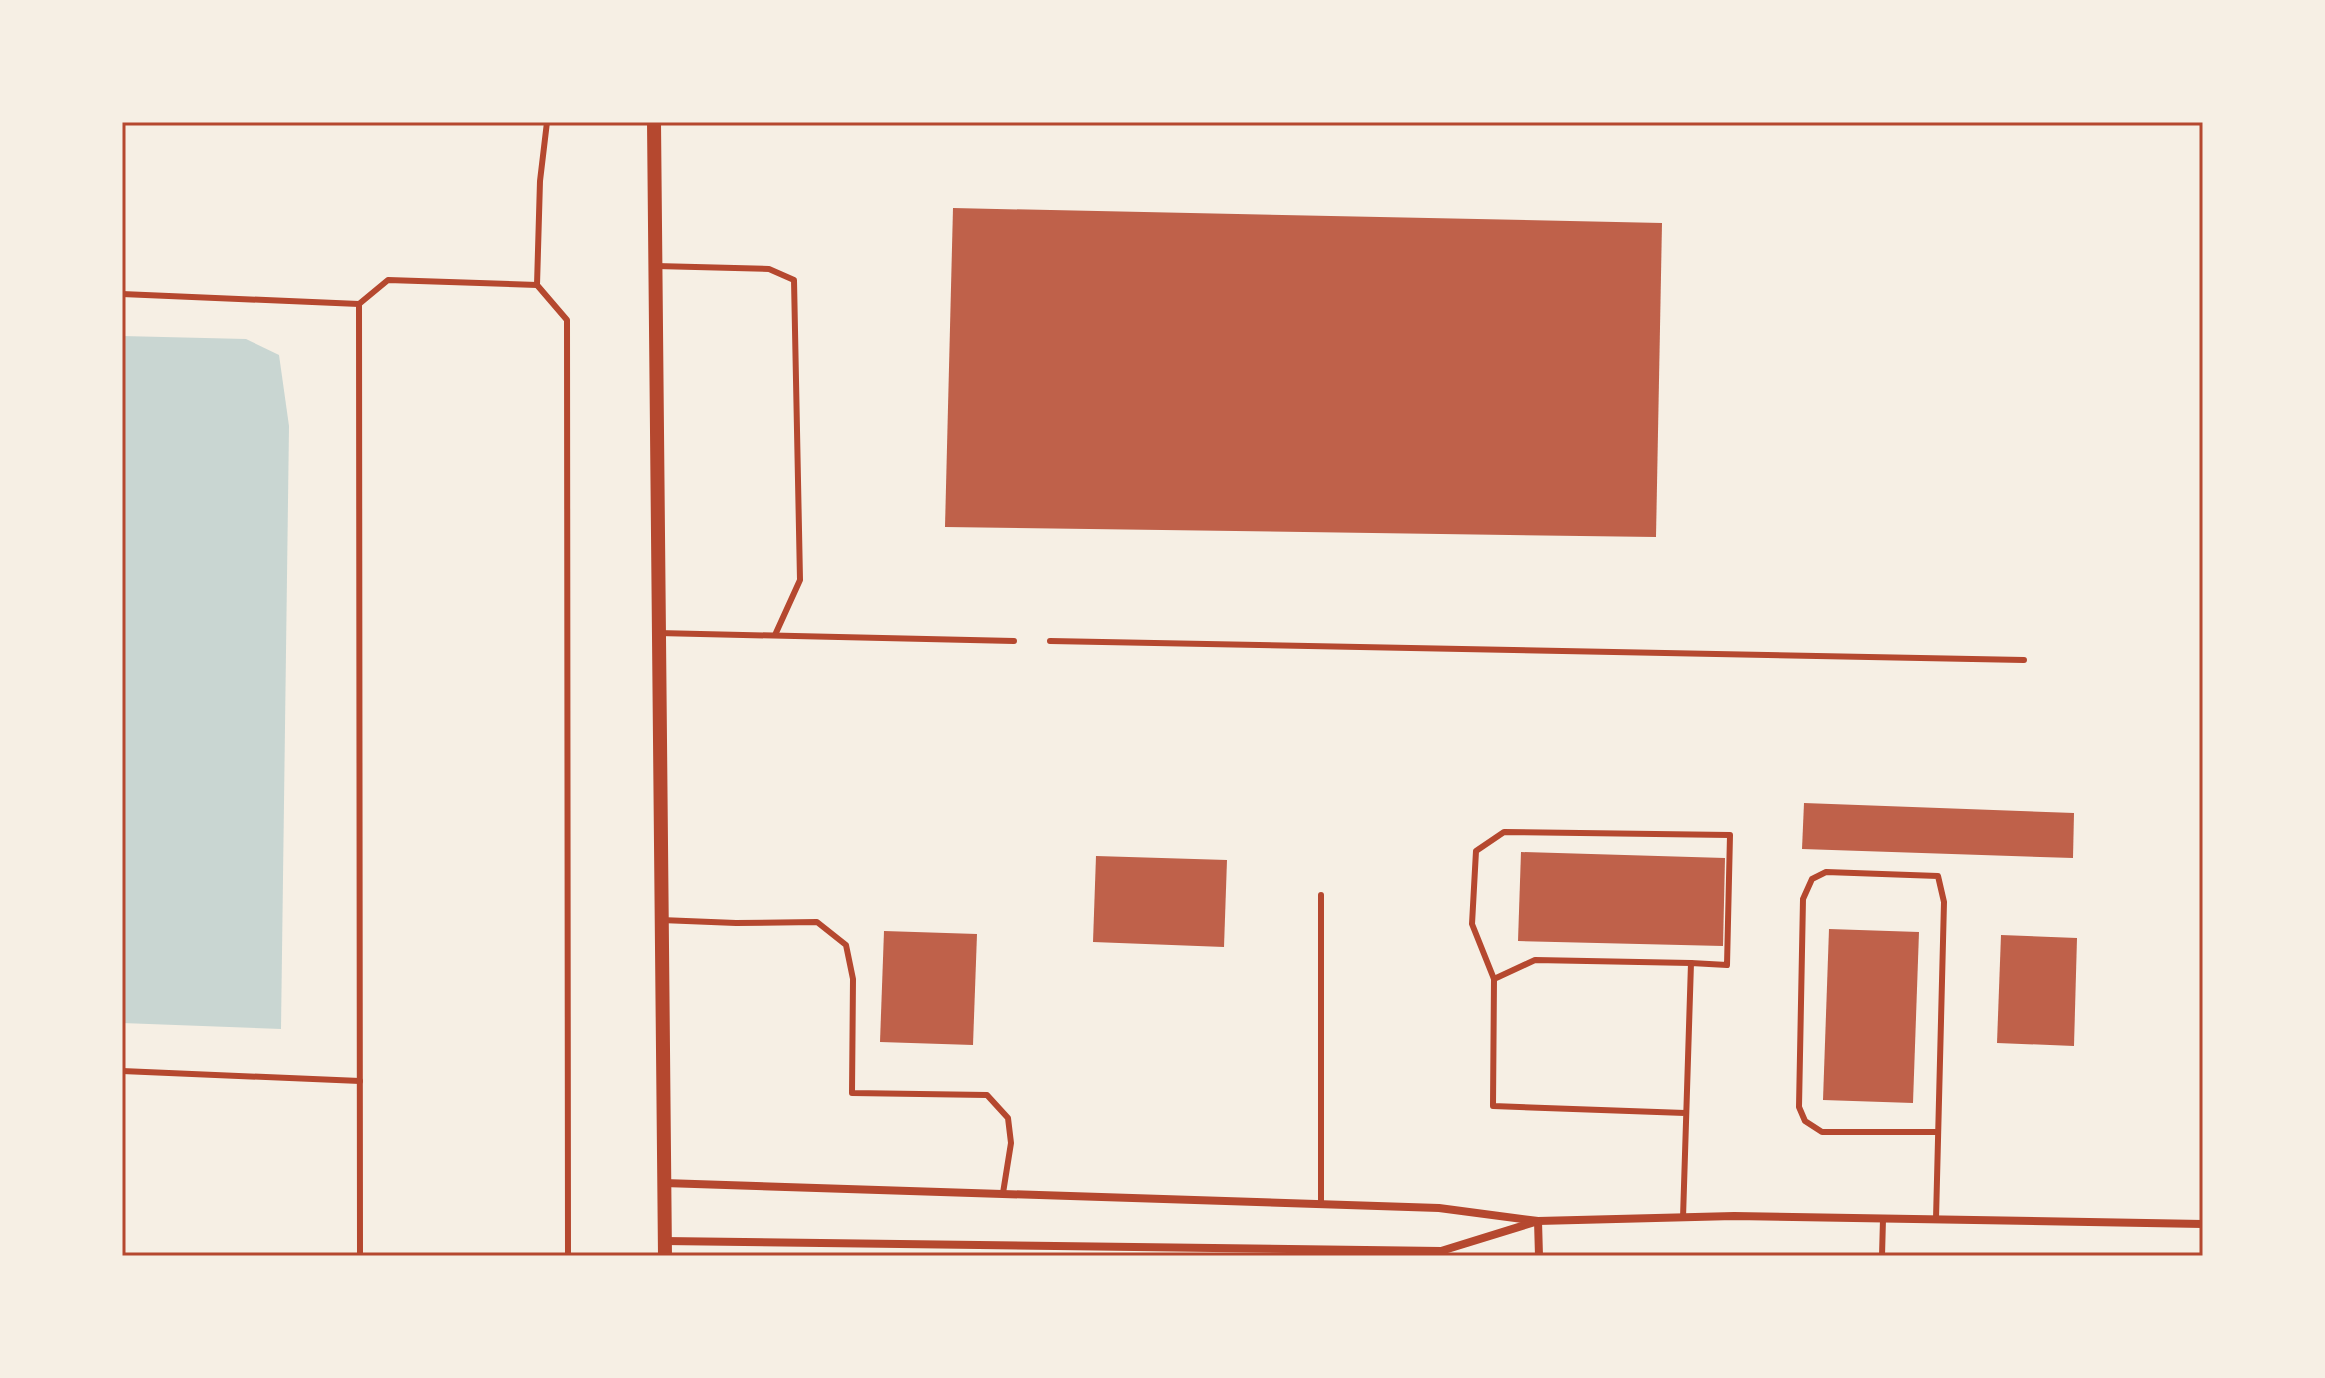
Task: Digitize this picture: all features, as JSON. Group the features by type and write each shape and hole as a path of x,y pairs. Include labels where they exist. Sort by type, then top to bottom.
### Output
{"street":[{"path":"654,122 665,1249 1441,1251 1538,1221"},
{"path":"664,1183 1439,1208 1538,1221 1936,1219 2203,1224"},
{"path":"1538,1221 1539,1256"}],"lane":[{"path":"547,122 540,181 537,285 567,320 568,1256"},
{"path":"654,266 769,269 794,280 800,580 775,635"},
{"path":"122,294 359,304 388,280 537,285"},
{"path":"359,304 360,1256"},
{"path":"658,633 1014,641"},
{"path":"1050,641 2024,660"},
{"path":"1494,979 1535,960 1727,965 1730,835 1504,832 1476,851 1472,924 1494,979 1493,1106 1685,1113"},
{"path":"1936,1219 1944,902 1938,876 1826,872 1812,879 1803,899 1799,1107 1805,1121 1822,1132 1937,1132"},
{"path":"1321,895 1321,1204"},
{"path":"661,920 817,922 846,945 853,979 852,1093 987,1095 1008,1118 1011,1143 1003,1193"},
{"path":"1683,1218 1691,963"},
{"path":"122,1071 360,1081"},
{"path":"1882,1256 1883,1219"}],"shaded area":[{"path":"122,336 246,339 279,355 289,426 281,1029 122,1023"}],"building":[{"path":"953,208 1662,223 1656,537 945,527"},
{"path":"1804,803 2074,813 2073,858 1802,849"},
{"path":"1521,852 1725,858 1723,946 1518,941"},
{"path":"1096,856 1227,860 1224,947 1093,942"},
{"path":"1829,929 1919,932 1913,1103 1823,1100"},
{"path":"884,931 977,934 973,1045 880,1042"},
{"path":"2001,935 2077,938 2074,1046 1997,1043"}]}
